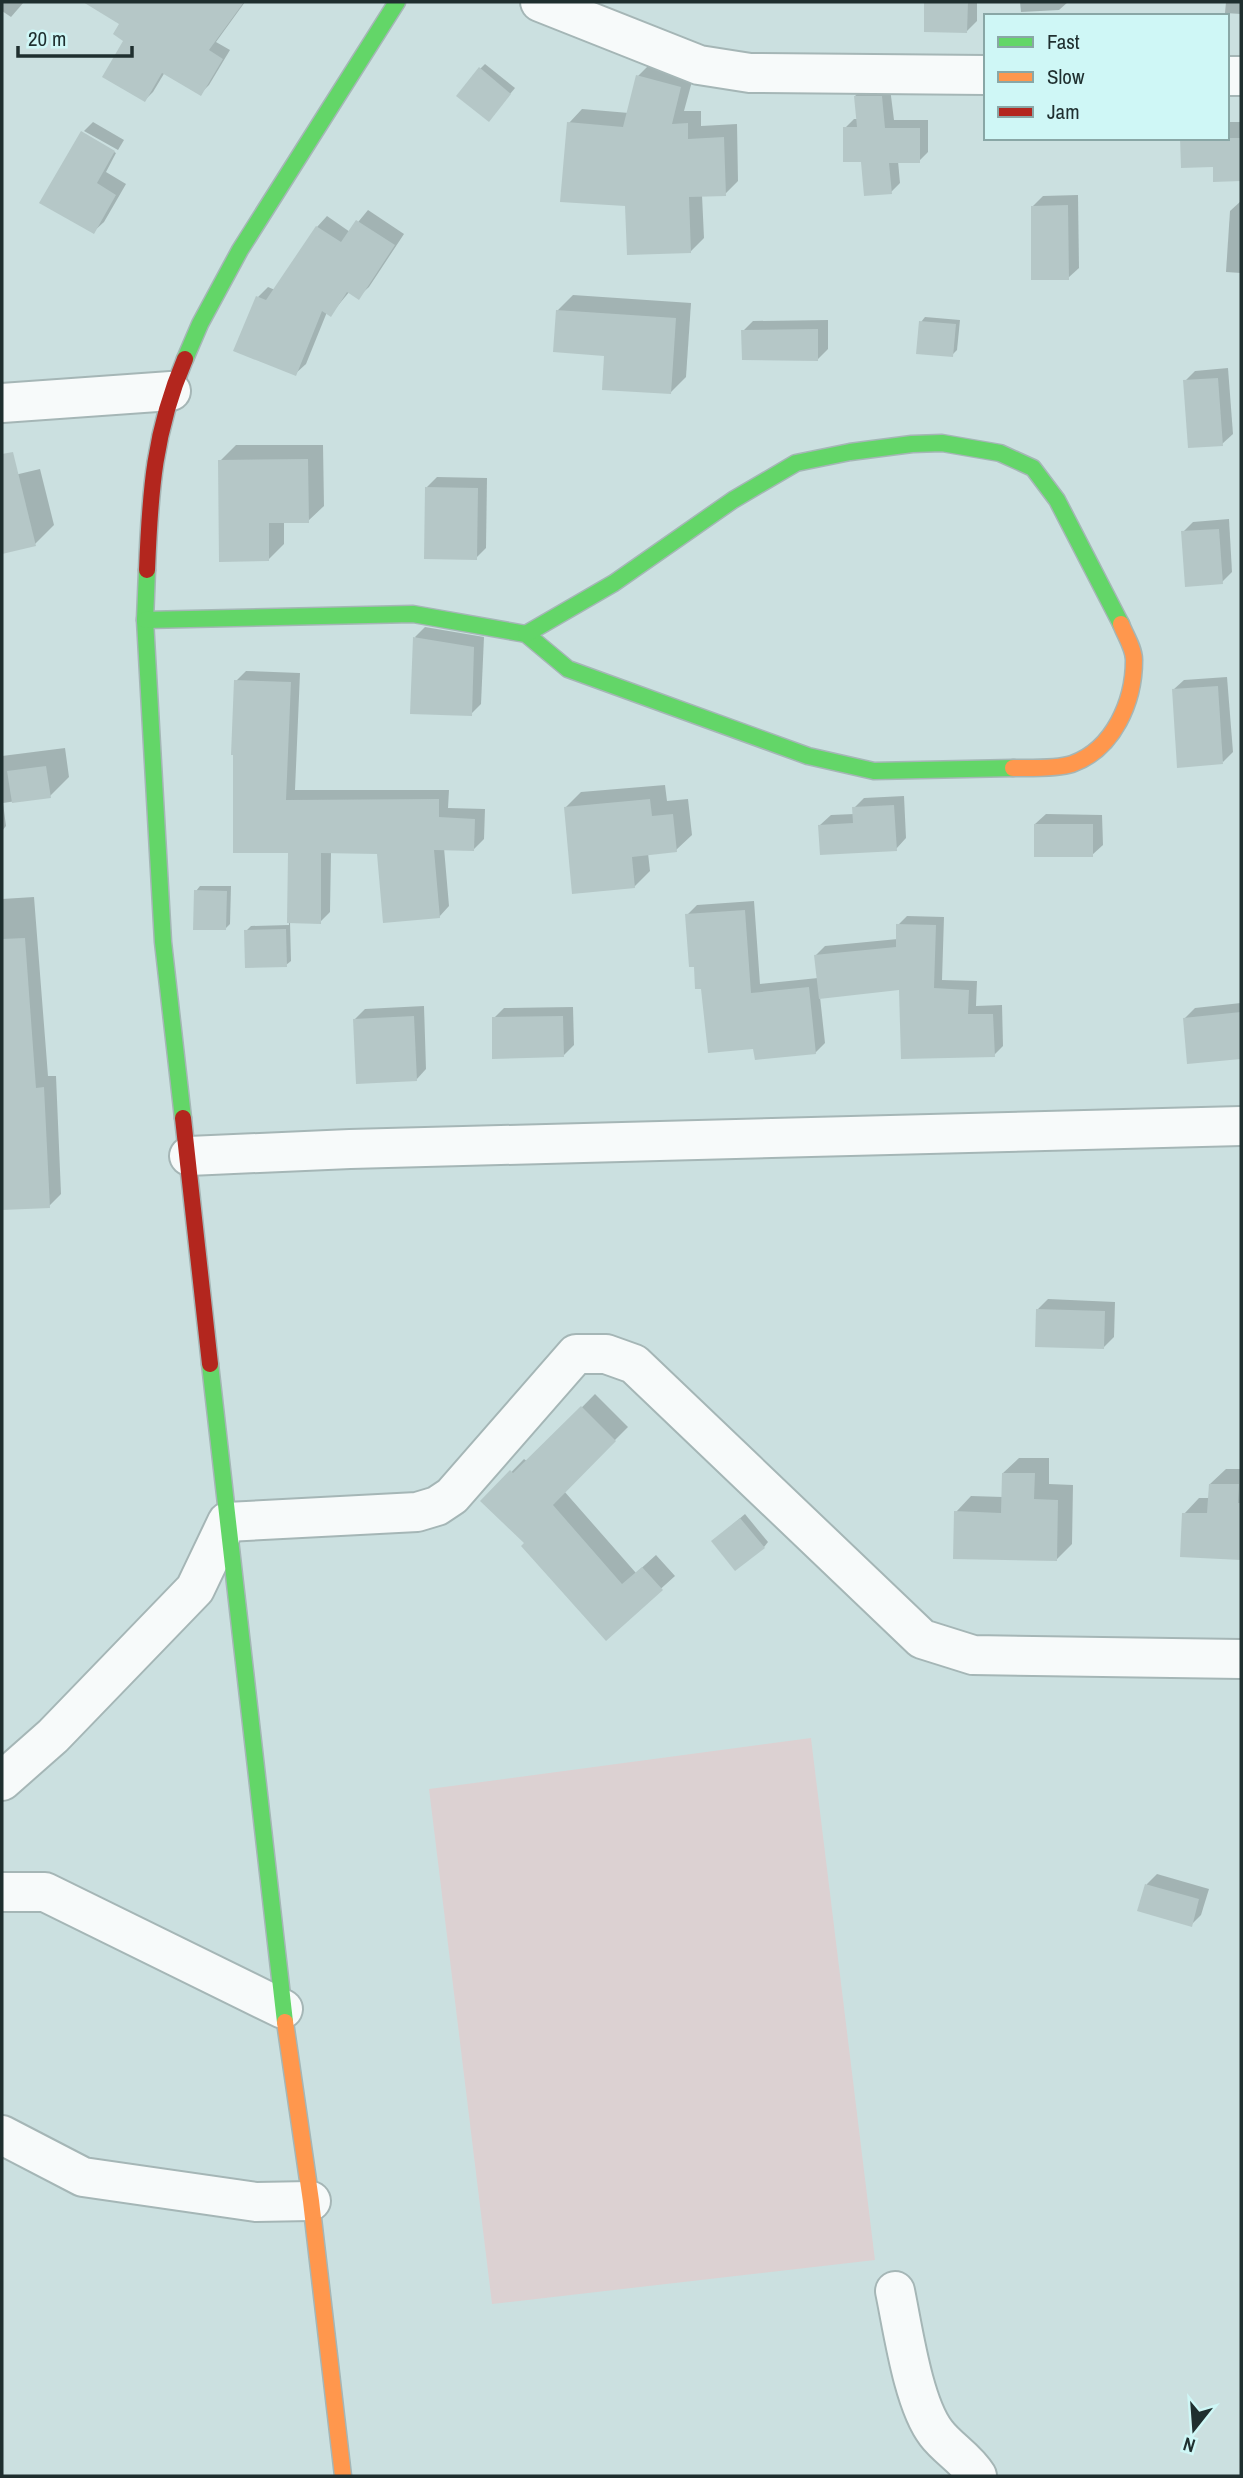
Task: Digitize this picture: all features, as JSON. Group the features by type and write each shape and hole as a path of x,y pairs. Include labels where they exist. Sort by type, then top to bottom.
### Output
{"street":[{"path":"343,2476 311,2202 283,2008 163,942 145,620 149,517 155,453 171,391 200,324 240,250 397,2"},
{"path":"540,2 699,65 750,73 984,75"},
{"path":"2,403 171,391"},
{"path":"145,620 413,614 526,634 568,669 808,756 874,771 1071,764 1101,747 1119,723 1130,692 1134,657 1118,617 1057,500 1033,468 1000,453 942,443 850,452 796,463 733,500 614,583 526,634"},
{"path":"189,1156 350,1149 1241,1126"},
{"path":"227,1522 417,1512 437,1506 452,1496 576,1354 606,1354 634,1364 922,1639 973,1655 1241,1659"},
{"path":"2,1781 53,1736 195,1589 227,1522"},
{"path":"2,1892 45,1892 283,2008"},
{"path":"2,2135 83,2177 256,2203 311,2202"},
{"path":"895,2291 918,2396 936,2432 969,2463 977,2476"}],"shaded area":[{"path":"811,1738 875,2260 492,2304 429,1789"}],"building":[{"path":"83,2 244,2 209,50 223,59 201,96 162,73 145,102 102,77 123,41 113,34 119,24"},
{"path":"924,2 968,2 967,33 924,32"},
{"path":"479,67 511,94 489,122 456,96"},
{"path":"636,75 681,87 672,124 688,123 688,139 724,137 726,196 689,197 691,253 627,255 625,206 560,202 567,122 623,127"},
{"path":"854,96 882,96 885,128 920,128 920,163 889,163 892,194 864,196 861,162 843,162 843,127 857,127"},
{"path":"81,131 115,151 97,183 116,195 94,234 39,203"},
{"path":"1241,138 1241,181 1213,182 1213,167 1181,168 1180,140"},
{"path":"1068,205 1069,280 1031,280 1031,206"},
{"path":"356,220 395,245 359,300 347,292 331,317 322,311 296,376 233,351 256,296 266,300 316,226 341,242"},
{"path":"556,310 676,318 671,394 602,390 604,356 553,352"},
{"path":"919,321 956,324 953,357 916,354"},
{"path":"818,329 818,361 742,360 741,330"},
{"path":"1218,378 1223,446 1188,448 1183,380"},
{"path":"13,452 36,546 2,554 2,454"},
{"path":"308,459 309,523 269,523 269,561 219,562 218,460"},
{"path":"425,487 478,488 477,560 424,559"},
{"path":"1219,529 1223,584 1185,587 1181,531"},
{"path":"413,637 474,647 472,716 410,714"},
{"path":"234,680 291,682 286,800 439,799 439,817 475,819 474,851 434,850 440,918 383,923 377,854 321,853 321,924 287,923 288,853 233,853 231,755"},
{"path":"1218,686 1223,764 1177,768 1172,689"},
{"path":"46,766 51,798 12,803 7,771"},
{"path":"650,799 652,816 673,814 677,852 632,857 635,888 572,894 564,807"},
{"path":"894,805 897,851 820,855 818,825 853,823 852,807"},
{"path":"1034,824 1093,824 1093,857 1034,857"},
{"path":"194,890 227,891 226,930 193,930"},
{"path":"745,910 751,993 809,987 816,1054 755,1060 753,1049 708,1053 701,989 695,989 694,967 689,967 685,914"},
{"path":"896,924 936,925 934,988 969,990 968,1014 993,1014 995,1057 901,1059 899,990 819,999 814,955 896,947"},
{"path":"286,929 287,967 245,968 244,930"},
{"path":"25,938 36,1088 44,1087 50,1208 2,1210 2,939"},
{"path":"1241,1012 1241,1059 1187,1064 1183,1018"},
{"path":"414,1016 417,1081 356,1084 353,1019"},
{"path":"563,1016 564,1057 492,1059 492,1017"},
{"path":"1036,1309 1105,1311 1104,1349 1035,1347"},
{"path":"581,1406 616,1441 553,1505 622,1584 642,1567 663,1590 606,1641 521,1546 524,1543 480,1501 510,1470 513,1473"},
{"path":"1002,1473 1035,1473 1034,1499 1058,1500 1057,1561 953,1559 954,1511 1001,1513"},
{"path":"1209,1484 1239,1484 1241,1560 1180,1557 1182,1513 1207,1513"},
{"path":"740,1518 765,1548 735,1571 711,1541"},
{"path":"1145,1884 1199,1899 1192,1927 1137,1911"}],"traffic: fast":[{"path":"185,359 200,324 240,250 397,2"},
{"path":"526,634 614,583 733,500 796,463 850,452 942,443 1000,453 1033,468 1057,500 1121,624"},
{"path":"147,570 145,620 163,942 183,1118"},
{"path":"145,620 413,614 526,634 568,669 808,756 874,771 1013,768"},
{"path":"210,1364 285,2022"}],"traffic: slow":[{"path":"1013,768 1072,764 1087,757 1110,735 1125,707 1133,676 1133,651 1121,624"},
{"path":"285,2022 311,2201 343,2476"}],"traffic: jam":[{"path":"147,570 155,462 166,411 185,359"},
{"path":"183,1118 210,1364"}]}
